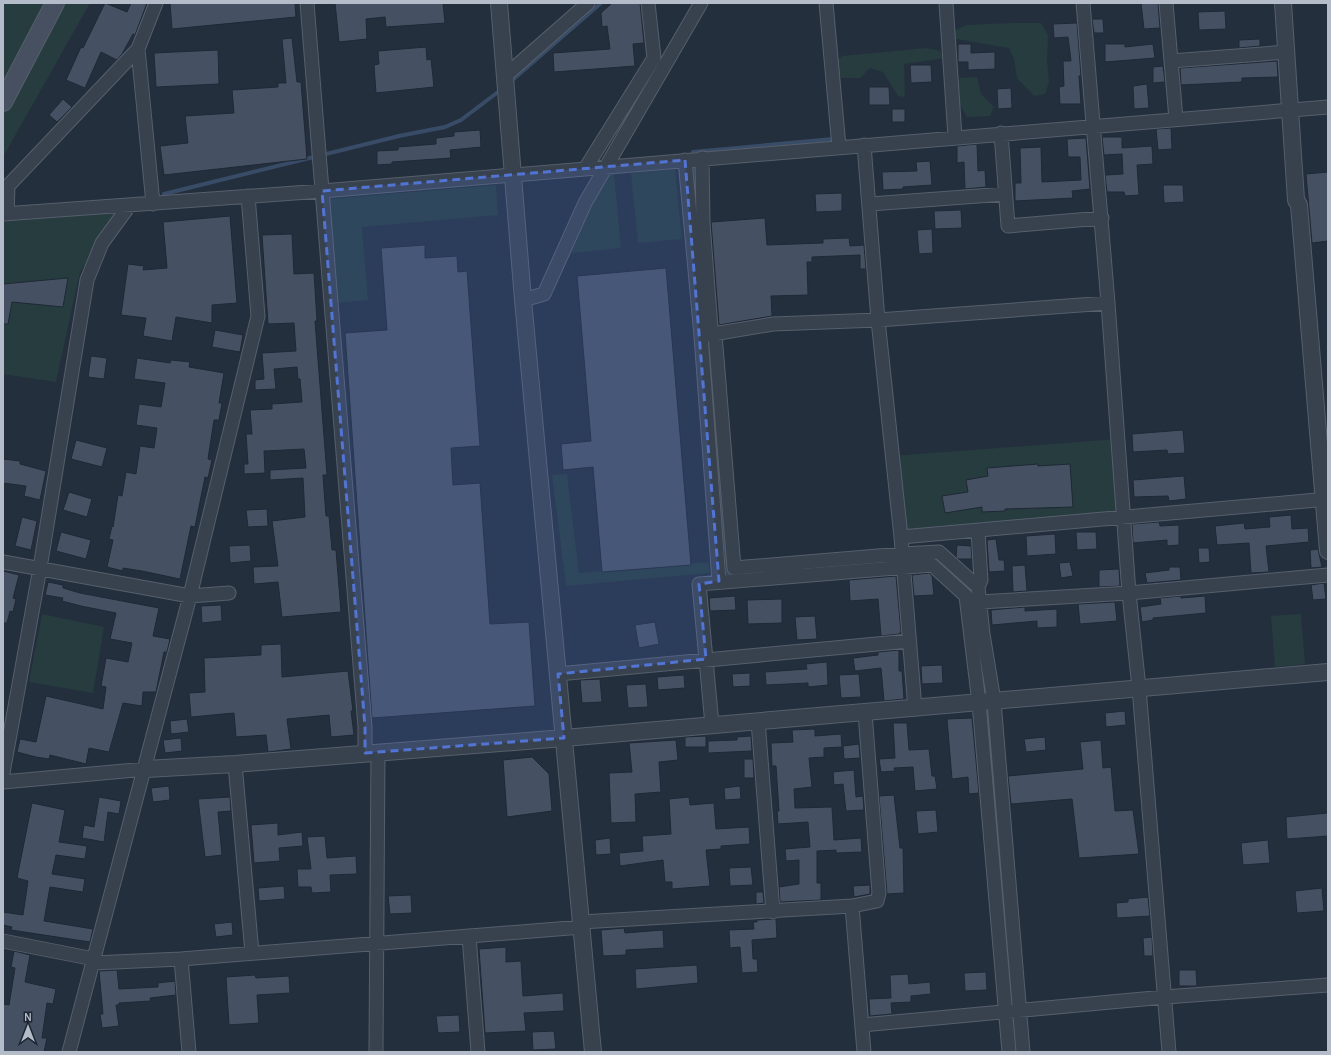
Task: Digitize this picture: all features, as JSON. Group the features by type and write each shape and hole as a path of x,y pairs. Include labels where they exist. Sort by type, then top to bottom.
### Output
{"main road":[{"path":"3,102 22,69 55,3"}],"street":[{"path":"156,3 138,49 8,186 5,214 322,191 514,174 605,168 864,144 1328,107"},
{"path":"307,3 365,719 371,753 376,942 376,1052"},
{"path":"499,3 524,300 582,925 592,1052"},
{"path":"505,76 588,3"},
{"path":"586,169 654,58 648,3"},
{"path":"524,300 544,294 585,203 701,3"},
{"path":"826,3 839,147"},
{"path":"946,3 955,137"},
{"path":"1083,3 1102,218 1129,593 1140,688 1169,1052"},
{"path":"1166,3 1176,119"},
{"path":"1283,3 1296,200 1299,205 1326,499 1328,551"},
{"path":"138,49 153,204"},
{"path":"1171,61 1287,52"},
{"path":"3,83 22,69"},
{"path":"1001,133 1008,226 1102,218"},
{"path":"864,144 870,204 878,320 901,538 902,567 915,709"},
{"path":"702,158 703,223 711,328 715,334 734,568 939,552 978,587"},
{"path":"686,160 701,336 719,581"},
{"path":"870,204 1005,194"},
{"path":"69,1052 146,769 258,316 248,196"},
{"path":"3,773 40,568 87,280 102,243 129,206"},
{"path":"701,336 773,324 878,320 1108,303"},
{"path":"901,538 1124,519 1326,499"},
{"path":"978,531 981,580 978,587 983,634 1005,1012 1009,1052"},
{"path":"3,562 190,596 229,593"},
{"path":"712,725 699,584 719,581 932,565 966,596 986,702 1020,1010 1023,1052"},
{"path":"980,602 1129,593 1328,575"},
{"path":"558,674 909,641"},
{"path":"3,782 146,769 235,764 915,709 1328,672"},
{"path":"3,941 93,961 181,959 376,942 469,936 582,925 852,906 877,901 879,893 865,713"},
{"path":"758,721 773,912"},
{"path":"235,764 252,953"},
{"path":"852,906 864,1052"},
{"path":"469,936 478,1052"},
{"path":"181,959 189,1052"},
{"path":"862,1025 1165,997 1328,985"}],"highlighted area":[{"path":"685,160 719,581 699,584 706,659 558,674 564,738 365,753 365,727 322,191"}],"green space":[{"path":"3,3 90,3 3,157"},
{"path":"1041,23 1048,35 1047,61 1049,82 1045,94 1034,96 1017,78 1014,59 1009,48 951,38 951,32 967,25"},
{"path":"927,48 940,51 945,58 904,64 905,97 898,96 883,72 870,68 860,78 841,78 835,62 842,56"},
{"path":"977,77 981,94 994,107 990,116 967,117 958,98 958,83 960,78"},
{"path":"675,169 682,239 638,243 631,173"},
{"path":"614,173 621,248 571,253 602,174"},
{"path":"496,185 498,215 362,227 368,300 337,303 329,199"},
{"path":"124,206 80,272 56,382 3,374 3,217"},
{"path":"1118,439 1124,513 901,537 892,456"},
{"path":"567,474 579,573 709,562 710,573 566,586 552,475"},
{"path":"42,614 104,627 93,693 29,682"},
{"path":"1301,614 1305,664 1275,667 1271,616"}],"building":[{"path":"105,3 127,12 131,3 147,3 135,35 133,34 122,54 117,60 101,52 85,88 66,80 81,47 83,48"},
{"path":"170,3 295,3 296,17 172,29"},
{"path":"335,3 443,3 445,23 386,27 385,17 366,19 367,39 339,42"},
{"path":"612,3 640,3 644,43 633,44 635,66 554,72 553,53 610,49 607,26 602,27 601,13"},
{"path":"1141,3 1158,3 1160,28 1144,29"},
{"path":"1225,11 1226,29 1199,30 1198,12"},
{"path":"1092,19 1103,19 1104,33 1094,33"},
{"path":"1077,23 1081,76 1079,76 1081,104 1060,104 1059,87 1064,86 1063,61 1071,61 1068,37 1054,38 1053,24"},
{"path":"292,38 297,82 301,82 307,159 164,175 160,146 188,143 185,116 234,113 232,90 278,87 278,83 286,83 282,39"},
{"path":"1260,39 1260,46 1239,48 1239,40"},
{"path":"958,44 971,44 971,53 995,52 995,69 968,70 968,62 958,62"},
{"path":"1105,44 1125,44 1125,47 1153,44 1155,58 1105,62"},
{"path":"426,47 427,60 431,59 434,87 376,93 374,65 379,64 378,51"},
{"path":"218,50 219,84 156,87 154,53"},
{"path":"1277,61 1278,77 1242,78 1242,82 1181,85 1180,68"},
{"path":"910,65 931,65 932,82 911,83"},
{"path":"1163,66 1165,82 1153,83 1153,67"},
{"path":"1147,84 1149,108 1134,109 1133,86"},
{"path":"869,87 889,87 890,105 869,105"},
{"path":"1011,88 1012,108 998,109 997,89"},
{"path":"63,99 72,107 57,122 49,115"},
{"path":"892,109 905,109 905,122 892,122"},
{"path":"1171,128 1172,149 1158,150 1156,129"},
{"path":"480,130 481,147 450,150 451,158 392,162 392,164 377,165 377,151 398,150 398,147 436,144 436,138 454,136 454,132"},
{"path":"1102,137 1122,137 1122,148 1152,146 1153,164 1137,165 1139,195 1125,196 1124,192 1107,192 1105,175 1123,174 1122,154 1104,155"},
{"path":"1086,138 1090,189 1072,191 1073,198 1015,201 1015,183 1021,183 1020,148 1041,147 1042,182 1081,180 1080,157 1068,157 1067,139"},
{"path":"977,144 978,171 985,170 986,187 965,189 964,162 957,163 957,146"},
{"path":"930,161 932,185 883,190 882,172 917,171 916,162"},
{"path":"1328,172 1328,241 1312,243 1306,174"},
{"path":"1163,185 1183,185 1184,202 1164,203"},
{"path":"842,193 842,211 816,212 815,194"},
{"path":"961,210 962,228 935,229 934,211"},
{"path":"230,216 237,303 212,305 212,323 176,317 172,341 143,336 146,318 121,315 128,264 144,266 143,270 167,268 163,222"},
{"path":"765,218 767,245 823,243 823,239 849,238 850,246 864,245 866,269 860,269 860,255 812,257 812,262 807,262 808,295 771,296 772,316 719,325 711,222"},
{"path":"932,229 933,253 919,254 917,230"},
{"path":"292,234 294,274 314,273 317,321 315,321 327,475 323,475 326,516 329,516 332,550 336,550 341,612 282,617 278,582 254,584 253,567 278,566 272,521 305,517 303,478 270,480 270,470 306,468 304,449 264,451 265,473 244,474 244,464 248,464 246,434 252,434 250,410 272,409 272,404 302,402 300,379 298,379 297,367 274,369 276,389 255,390 255,380 264,379 262,353 296,351 294,323 268,324 262,235"},
{"path":"425,245 425,258 457,256 458,272 467,271 480,446 451,448 453,485 480,483 490,624 529,622 535,706 372,718 345,333 387,330 381,248"},
{"path":"666,268 691,565 602,572 593,467 563,470 561,444 591,441 577,276"},
{"path":"68,278 63,307 12,302 8,324 3,324 3,284"},
{"path":"215,330 243,335 240,352 212,347"},
{"path":"91,356 107,358 104,379 88,377"},
{"path":"137,358 170,363 171,360 190,362 189,367 224,373 219,403 222,403 219,420 214,420 208,459 212,460 208,478 205,477 195,527 191,526 180,579 142,571 123,568 123,571 107,567 113,540 109,539 112,526 113,527 118,495 122,496 126,472 136,474 140,446 154,448 157,428 136,425 139,404 161,407 165,383 134,379"},
{"path":"1183,430 1185,453 1168,454 1167,450 1133,452 1132,434"},
{"path":"76,440 107,448 102,467 71,459"},
{"path":"3,459 20,461 20,464 46,471 40,500 24,496 26,486 3,483"},
{"path":"1038,464 1038,466 1070,464 1073,507 1005,509 1005,511 982,512 982,507 945,513 942,496 968,492 966,480 988,476 987,468"},
{"path":"1184,476 1186,499 1169,501 1168,496 1134,497 1133,480"},
{"path":"69,492 92,499 87,517 63,510"},
{"path":"267,509 268,526 248,527 246,510"},
{"path":"1291,515 1292,529 1308,528 1309,542 1266,546 1269,572 1251,573 1249,543 1217,545 1215,526 1244,523 1245,529 1270,527 1269,517"},
{"path":"22,517 37,521 31,550 15,546"},
{"path":"1159,522 1160,526 1179,525 1179,545 1167,546 1167,540 1133,543 1132,524"},
{"path":"61,532 91,540 86,559 56,551"},
{"path":"1076,532 1096,532 1097,549 1077,550"},
{"path":"1055,534 1056,554 1027,556 1026,536"},
{"path":"996,539 999,560 1004,560 1005,571 989,572 987,540"},
{"path":"250,545 251,561 230,563 229,546"},
{"path":"957,545 971,546 972,559 958,559 956,557"},
{"path":"1198,548 1209,548 1210,562 1199,563"},
{"path":"1318,549 1322,567 1311,568 1310,550"},
{"path":"1070,562 1073,576 1061,578 1059,563"},
{"path":"1025,565 1027,591 1013,592 1012,566"},
{"path":"1169,567 1180,567 1181,580 1147,583 1145,573 1169,570"},
{"path":"1119,569 1120,586 1099,587 1099,570"},
{"path":"3,571 19,575 13,598 16,599 13,612 10,611 7,623 3,623"},
{"path":"929,573 932,576 934,595 914,596 912,575"},
{"path":"896,576 901,632 899,634 881,636 878,599 850,601 849,580"},
{"path":"48,582 63,585 63,588 80,593 159,608 153,636 170,639 167,652 164,652 156,692 143,692 142,706 123,703 109,752 89,748 86,764 50,755 49,759 17,752 20,739 36,742 46,696 103,709 106,687 101,686 106,658 128,662 132,643 110,639 116,613 81,606 62,601 63,598 45,595"},
{"path":"1324,583 1326,599 1313,600 1311,585"},
{"path":"735,596 736,610 710,611 709,598"},
{"path":"1181,596 1181,598 1205,596 1206,613 1153,618 1153,620 1142,622 1140,607 1161,604 1160,598"},
{"path":"782,599 782,623 748,624 747,600"},
{"path":"1115,602 1117,621 1080,624 1078,604"},
{"path":"221,605 222,621 202,623 201,606"},
{"path":"1025,607 1025,611 1057,609 1057,627 1037,628 1037,621 992,625 991,610"},
{"path":"815,616 817,639 797,640 795,617"},
{"path":"655,622 659,644 639,648 635,625"},
{"path":"281,644 282,677 348,671 353,711 351,711 354,735 331,737 329,715 287,719 291,749 268,752 266,735 236,737 234,713 191,717 189,693 205,692 204,658 261,655 261,645"},
{"path":"899,650 899,671 902,671 904,699 884,701 881,668 855,671 853,658 878,655 878,652"},
{"path":"827,662 828,685 808,687 808,683 766,685 765,672 807,669 806,664"},
{"path":"942,665 943,683 922,684 921,666"},
{"path":"750,673 750,686 733,687 732,674"},
{"path":"859,674 861,697 841,698 839,675"},
{"path":"684,675 685,688 658,690 657,677"},
{"path":"600,679 602,702 582,703 580,680"},
{"path":"646,684 648,707 628,708 626,685"},
{"path":"1125,711 1126,725 1106,727 1105,713"},
{"path":"972,718 979,793 969,794 968,777 952,779 947,719"},
{"path":"187,719 189,732 171,734 170,721"},
{"path":"893,723 907,723 909,750 929,749 932,776 935,776 937,789 915,791 913,767 894,768 895,771 881,772 879,759 895,758"},
{"path":"815,729 815,736 841,734 842,747 824,748 824,757 809,758 812,787 794,789 795,808 832,807 834,840 861,838 862,852 836,853 836,850 817,851 817,883 821,883 821,900 780,902 779,887 799,884 799,860 786,861 785,849 810,847 808,822 778,824 777,811 779,811 776,766 772,766 771,743 793,742 792,730"},
{"path":"706,736 706,747 685,747 685,737"},
{"path":"751,736 752,751 708,753 708,741 737,740 737,737"},
{"path":"1045,737 1046,750 1026,752 1024,739"},
{"path":"181,738 182,751 165,753 163,740"},
{"path":"676,740 678,760 659,762 661,792 635,794 636,822 611,823 609,773 632,772 629,743"},
{"path":"1101,740 1103,768 1111,767 1115,811 1133,810 1139,854 1079,858 1072,799 1011,804 1008,776 1083,769 1080,742"},
{"path":"859,744 860,758 844,759 843,746"},
{"path":"532,757 549,774 552,811 507,817 503,760"},
{"path":"744,759 753,759 754,778 744,778"},
{"path":"854,770 856,797 863,796 864,810 846,811 843,784 834,785 833,772"},
{"path":"169,786 170,800 153,802 151,788"},
{"path":"740,786 741,799 725,800 724,788"},
{"path":"894,795 900,848 903,848 904,893 887,894 879,796"},
{"path":"99,797 121,801 119,814 108,812 104,842 82,838 84,825 94,827"},
{"path":"230,797 231,811 218,812 222,855 205,857 198,799"},
{"path":"689,797 690,805 714,803 716,829 749,827 750,844 721,846 721,849 706,850 710,886 672,889 672,882 665,882 663,860 620,866 619,853 643,851 642,836 671,834 669,799"},
{"path":"32,803 65,810 59,842 87,846 85,859 56,855 52,874 85,879 83,892 50,887 44,921 93,929 90,942 11,930 12,927 3,925 3,912 23,915 28,881 17,878"},
{"path":"936,810 938,832 918,834 916,811"},
{"path":"1328,813 1328,836 1287,839 1286,817"},
{"path":"278,823 278,835 302,832 303,846 279,848 280,861 254,863 251,825"},
{"path":"325,836 327,858 356,856 357,874 330,875 331,892 312,893 311,887 298,887 297,869 311,869 307,837"},
{"path":"610,838 611,854 596,855 595,840"},
{"path":"1268,840 1270,863 1243,865 1241,843"},
{"path":"751,867 753,885 730,886 729,868"},
{"path":"870,885 870,894 854,897 853,886"},
{"path":"284,886 285,899 259,901 258,888"},
{"path":"1322,888 1324,911 1297,913 1295,891"},
{"path":"756,892 763,892 764,903 756,904"},
{"path":"411,895 412,913 390,914 388,896"},
{"path":"1148,897 1150,916 1117,918 1116,903 1128,902 1128,899"},
{"path":"776,919 777,938 752,940 753,959 757,959 758,972 742,973 740,947 730,948 729,930 754,929 753,922 757,922 757,920"},
{"path":"232,922 233,935 216,937 214,924"},
{"path":"624,928 625,933 663,930 664,948 626,950 626,955 603,956 601,930"},
{"path":"1152,937 1153,956 1144,956 1143,938"},
{"path":"506,947 506,962 521,961 523,996 563,993 564,1011 524,1013 526,1031 485,1033 479,949"},
{"path":"14,951 30,955 25,982 56,989 53,1004 47,1003 42,1038 47,1038 44,1052 3,1052 3,1004 9,1005 15,968 11,967"},
{"path":"697,965 698,983 636,989 635,969"},
{"path":"117,970 119,989 158,987 158,983 175,981 176,995 150,998 151,1001 119,1003 119,1005 116,1005 119,1026 102,1028 100,1014 103,1014 99,971"},
{"path":"1179,970 1196,970 1197,986 1179,986"},
{"path":"986,972 987,990 965,991 964,973"},
{"path":"908,974 909,984 930,982 931,994 911,996 911,1002 891,1003 892,1014 870,1016 869,999 891,998 890,975"},
{"path":"255,975 256,978 289,976 290,993 257,995 259,1023 229,1025 226,977"},
{"path":"459,1015 460,1032 438,1033 436,1016"},
{"path":"554,1031 556,1049 533,1050 532,1032"}],"waterway":[{"path":"509,83 601,3"},
{"path":"164,194 399,136 445,127 461,120 502,89"},
{"path":"696,188 693,152 833,139 833,137"},
{"path":"708,336 728,573 735,573"},
{"path":"980,658 987,699"}]}
